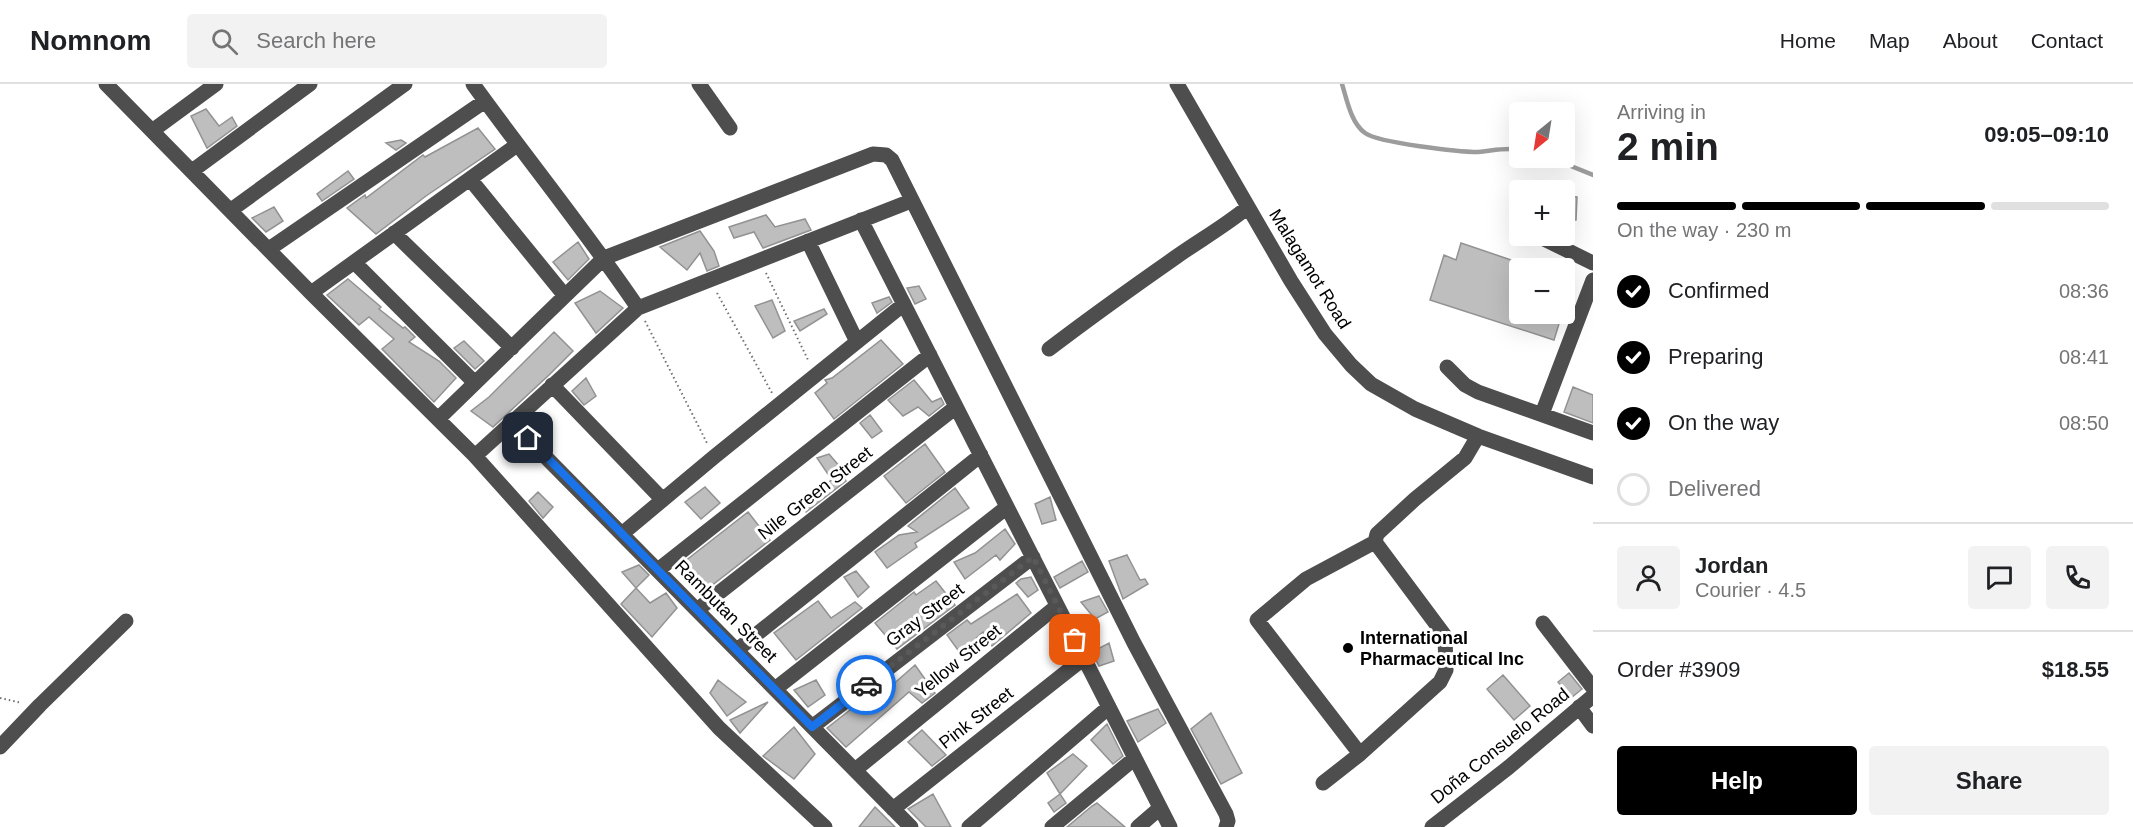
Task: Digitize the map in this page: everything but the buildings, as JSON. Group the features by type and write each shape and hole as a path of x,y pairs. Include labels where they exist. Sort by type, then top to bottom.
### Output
{"street":[{"path":"152,131 216,84"},
{"path":"192,171 310,84"},
{"path":"231,210 405,84"},
{"path":"474,84 517,145 604,258 638,308"},
{"path":"699,84 730,128"},
{"name":"Malagamot Road","path":"1177,84 1325,334 1371,384 1393,398 1478,436 1593,477"},
{"path":"115,87 152,131 475,456 719,728 825,827"},
{"path":"269,249 485,101"},
{"path":"311,293 517,145"},
{"path":"438,419 604,258 879,153 886,155 892,160 1134,643 1226,814 1228,821 1226,827"},
{"path":"470,179 565,296"},
{"path":"475,456 638,308 911,201"},
{"path":"1049,349 1106,305 1229,223 1248,207"},
{"path":"861,220 1170,827"},
{"path":"394,233 512,348"},
{"path":"808,241 857,342"},
{"path":"1558,246 1593,263"},
{"path":"354,262 475,383"},
{"path":"1542,414 1593,280"},
{"path":"623,533 904,304"},
{"path":"657,570 930,355"},
{"path":"1447,367 1465,384 1478,392 1593,432"},
{"path":"552,385 662,499"},
{"name":"Nile Green Street","path":"697,610 956,407"},
{"name":"Rambutan Street","path":"513,423 911,827"},
{"path":"1360,754 1257,620 1306,579 1375,542 1377,534 1465,458 1478,436"},
{"path":"737,650 981,455"},
{"path":"775,689 1007,507"},
{"path":"1323,783 1360,754 1440,682 1446,670 1445,636 1375,542"},
{"name":"Gray Street","path":"812,727 1033,557"},
{"name":"Yellow Street","path":"855,770 1058,606"},
{"path":"3,739 126,621"},
{"path":"1543,623 1593,688"},
{"name":"Pink Street","path":"893,809 1084,658"},
{"name":"Doña Consuelo Road","path":"1432,827 1509,767 1593,696"},
{"path":"969,827 1109,707"},
{"path":"1579,707 1593,726"},
{"path":"1052,827 1135,758"},
{"path":"1138,827 1160,808"}],"path":[{"path":"759,260 816,375"},
{"path":"710,280 779,404"},
{"path":"638,308 714,457"},
{"path":"0,698 40,705"}],"waterway":[{"path":"1342,84 1356,123 1360,129 1373,137 1454,150 1478,152 1509,149"},
{"path":"1575,168 1593,175"}],"way so far":[{"path":"866,685 1033,557 1075,640"}],"place":[{"name":"International Pharmaceutical Inc","path":"1348,648"}],"route":[{"path":"528,438 812,727 866,685"}]}
